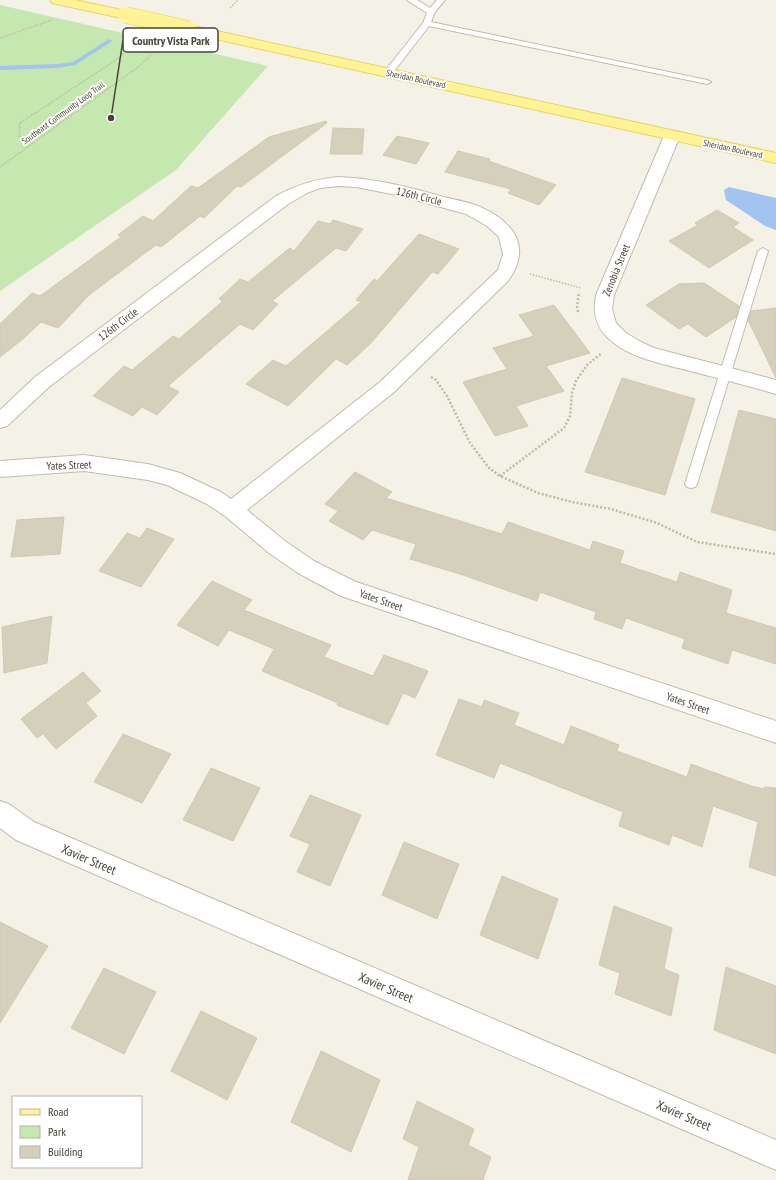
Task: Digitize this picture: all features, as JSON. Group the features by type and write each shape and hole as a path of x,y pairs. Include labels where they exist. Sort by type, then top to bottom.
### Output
{"main road":[{"name":"Sheridan Boulevard","path":"57,0 85,3 126,15 776,158"}],"street":[{"name":"Zenobia Street","path":"672,136 605,295 602,310 605,319 612,331 630,345 656,355 776,387"},
{"name":"126th Circle","path":"0,421 42,382 282,200 302,188 323,182 358,182 472,210 485,217 504,231 512,246 509,269"},
{"path":"232,510 387,387 509,269"},
{"name":"Yates Street","path":"0,469 84,463 148,472 173,479 194,487 214,498 232,510 277,547 306,567 350,589 776,732"},
{"name":"Xavier Street","path":"0,813 25,831 776,1155"}],"lane":[{"path":"411,0 431,12"},
{"path":"388,72 427,23 431,12 441,0"},
{"path":"427,23 707,82"},
{"path":"691,484 763,251"}],"path":[{"path":"230,8 238,0"},
{"path":"0,38 53,20"},
{"path":"33,144 19,136 20,123 119,58 133,44"},
{"name":"Southeast Community Loop Trail","path":"0,166 33,144 138,67 152,54"},
{"path":"509,269 581,288"},
{"path":"527,278 530,274"},
{"path":"500,476 530,452 549,441 564,428 571,411 572,392 581,371 604,352"},
{"path":"412,363 436,380 447,396 470,443 489,468 500,476 538,493 572,502 611,509 657,523 697,542 776,554"}],"green space":[{"path":"0,5 268,66 176,170 0,291"}],"water":[{"path":"729,187 776,198 776,230 765,226 726,200 724,190"}],"building":[{"path":"326,121 327,123 241,187 237,186 204,218 200,216 161,247 156,245 89,295 58,328 41,322 23,339 0,357 0,324 32,293 40,296 121,237 118,235 143,216 153,221 191,186 198,188 269,137"},
{"path":"333,128 364,129 362,154 330,154"},
{"path":"397,136 429,143 416,164 383,155"},
{"path":"458,151 490,159 489,161 556,185 539,205 508,193 511,189 445,172"},
{"path":"717,210 739,223 733,227 753,240 709,268 669,241 698,225 695,223"},
{"path":"333,220 363,229 346,251 336,248 272,301 278,304 253,330 240,324 168,386 179,392 157,415 142,407 133,416 93,396 124,366 132,370 173,336 179,339 223,301 219,299 240,279 248,282 290,248 294,251 318,221 330,224"},
{"path":"419,234 459,249 438,274 432,272 370,344 347,365 336,359 288,406 246,384 273,360 286,366 361,302 356,300 374,279 377,281"},
{"path":"704,283 739,306 736,317 706,337 688,324 679,329 646,305 679,284"},
{"path":"554,305 590,353 546,366 564,391 516,406 528,426 495,436 463,382 507,369 493,348 534,336 519,315"},
{"path":"776,308 776,378 748,320 751,311"},
{"path":"622,378 695,399 665,495 585,472"},
{"path":"739,410 776,419 776,531 711,512"},
{"path":"355,472 392,492 386,498 502,534 508,522 590,550 593,541 624,551 620,563 677,582 680,572 732,590 726,613 776,628 776,664 732,650 728,664 682,648 685,639 626,618 622,629 594,619 596,612 540,592 537,601 463,575 410,559 416,544 372,530 363,540 329,521 338,511 325,504"},
{"path":"64,517 60,554 11,557 17,520"},
{"path":"147,528 174,539 141,587 99,571 127,533 140,538"},
{"path":"212,581 252,600 244,610 331,645 324,657 373,676 384,655 428,671 415,698 403,693 388,725 337,705 338,703 262,671 274,649 229,630 218,646 177,625"},
{"path":"52,616 47,663 4,673 2,627"},
{"path":"83,672 101,691 86,703 97,716 56,749 43,734 37,738 21,719"},
{"path":"459,699 482,707 484,700 519,713 514,725 564,745 571,726 619,745 617,751 687,777 691,764 751,786 764,789 764,787 776,788 776,876 749,867 758,822 713,806 702,847 672,835 669,845 619,826 623,812 500,763 494,778 436,755"},
{"path":"123,734 171,754 142,803 94,782"},
{"path":"211,768 260,788 233,841 183,820"},
{"path":"310,795 361,815 330,886 297,872 310,844 290,836"},
{"path":"404,842 459,864 437,919 382,895"},
{"path":"502,876 558,899 538,959 480,935"},
{"path":"614,906 672,928 664,969 679,975 671,1016 615,994 620,973 599,965"},
{"path":"0,922 48,946 0,1023"},
{"path":"726,967 776,986 776,1054 714,1030"},
{"path":"104,968 156,992 124,1054 71,1028"},
{"path":"201,1011 257,1038 227,1100 171,1071"},
{"path":"321,1051 380,1080 351,1152 291,1122"},
{"path":"417,1101 474,1129 468,1145 491,1157 483,1180 408,1180 419,1147 403,1139"}],"waterway":[{"path":"0,68 57,66 75,63 109,41"}],"place":[{"name":"Country Vista Park","path":"111,118"}]}
